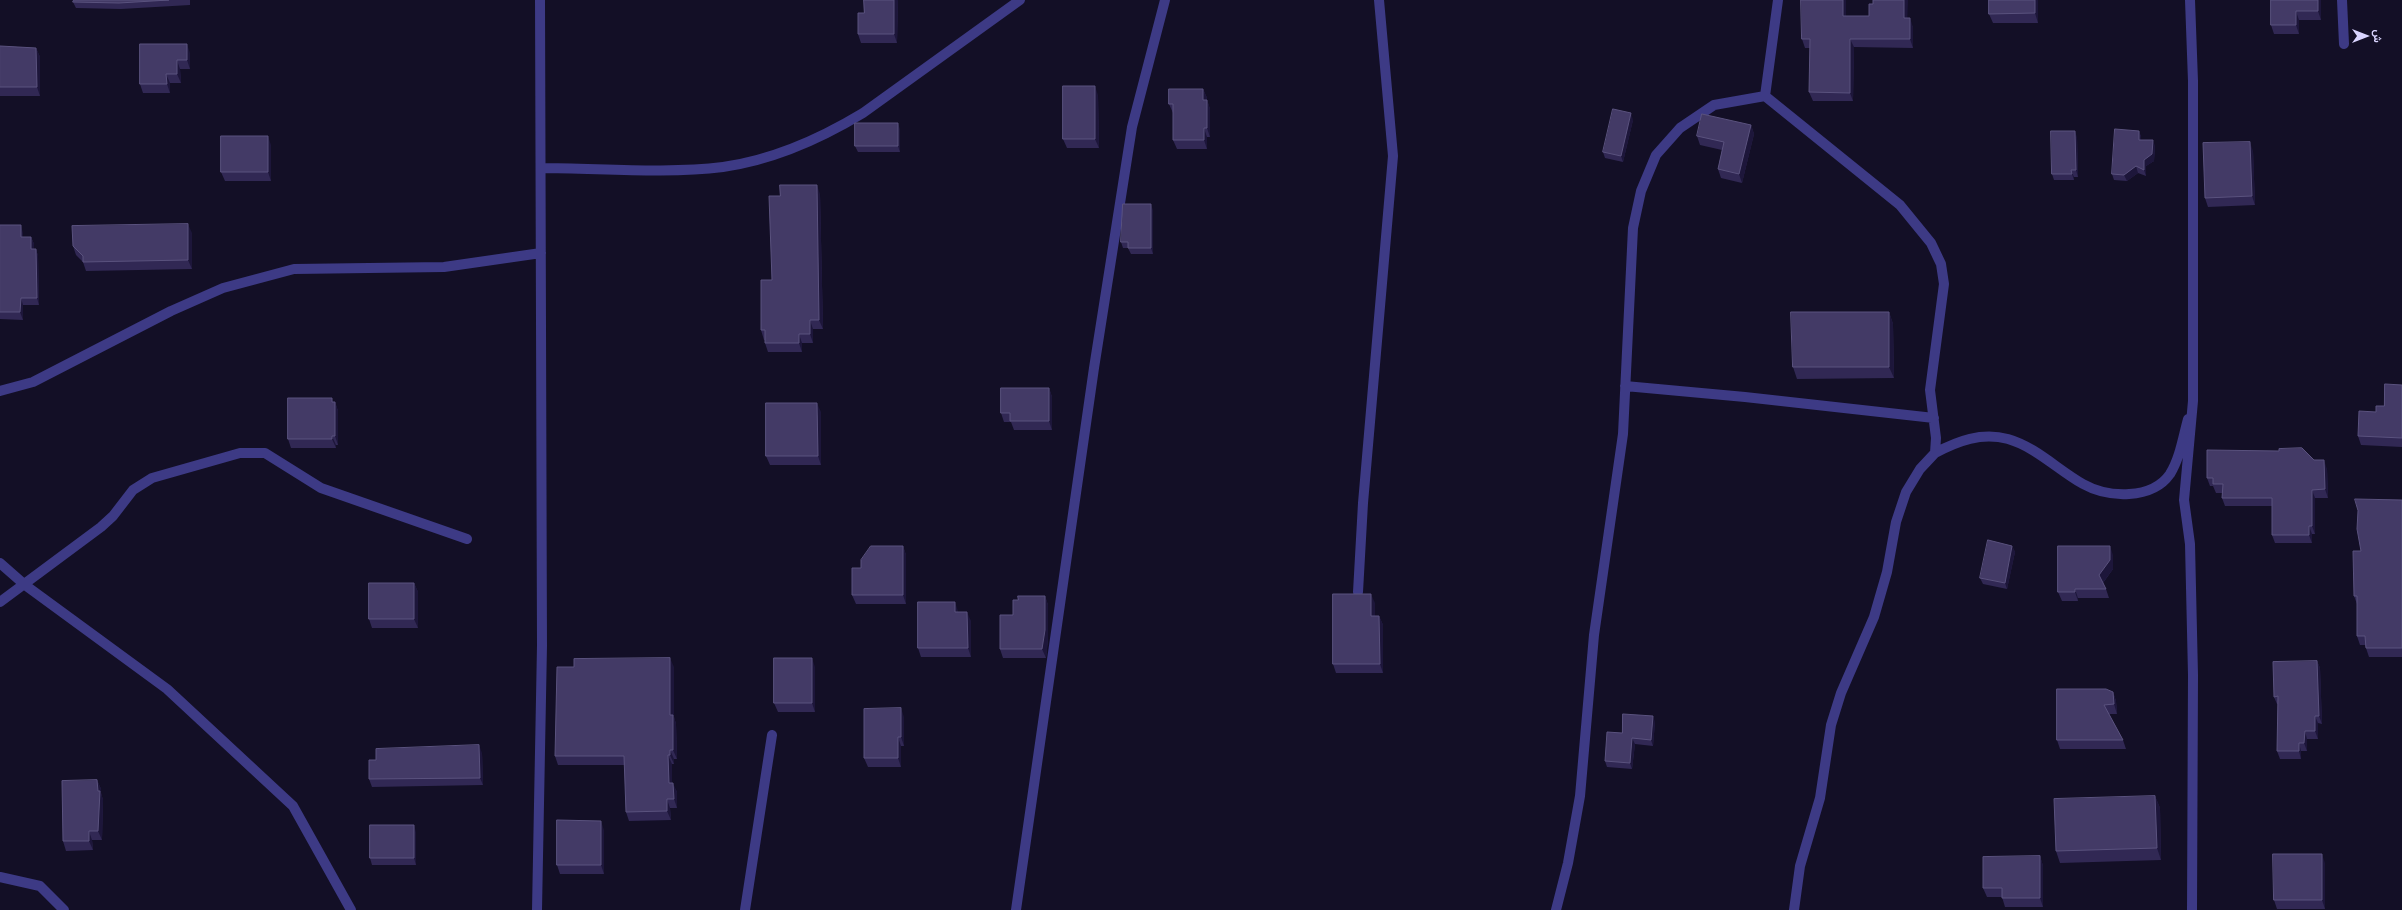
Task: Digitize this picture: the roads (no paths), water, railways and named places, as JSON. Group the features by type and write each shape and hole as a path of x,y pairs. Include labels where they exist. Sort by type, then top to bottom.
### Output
{"street":[{"path":"537,910 542,646 540,0"},
{"path":"541,168 705,168 748,162 796,148 842,126 863,113 1020,0"},
{"path":"1016,910 1094,368 1132,127 1165,0"},
{"path":"1358,592 1363,503 1393,156 1378,0"},
{"path":"1765,96 1778,0"},
{"path":"2190,0 2193,81 2193,401 2184,500 2190,544 2193,674 2192,910"},
{"path":"2342,0 2344,44"},
{"path":"1556,910 1568,863 1580,796 1594,635 1623,434 1633,228 1641,191 1656,155 1680,128 1714,105 1765,96 1900,205 1931,243 1941,264 1944,284 1930,390 1934,418 1935,453"},
{"path":"0,391 33,382 171,311 223,288 294,269 444,267 541,253"},
{"path":"1625,386 1745,397 1934,418"},
{"path":"1794,910 1800,866 1820,798 1831,725 1841,693 1874,617 1887,572 1896,522 1906,492 1920,469 1935,453 1971,438 1987,436 2008,439 2030,449 2084,485 2103,492 2122,494 2142,492 2155,486 2169,475 2178,456 2193,401"},
{"path":"0,602 25,585 107,522 139,485 152,478 248,451 273,456 296,474 321,488 466,539"},
{"path":"0,563 25,585 167,690 293,806 351,910"},
{"path":"745,910 772,735"},
{"path":"0,877 40,886 64,910"}]}
